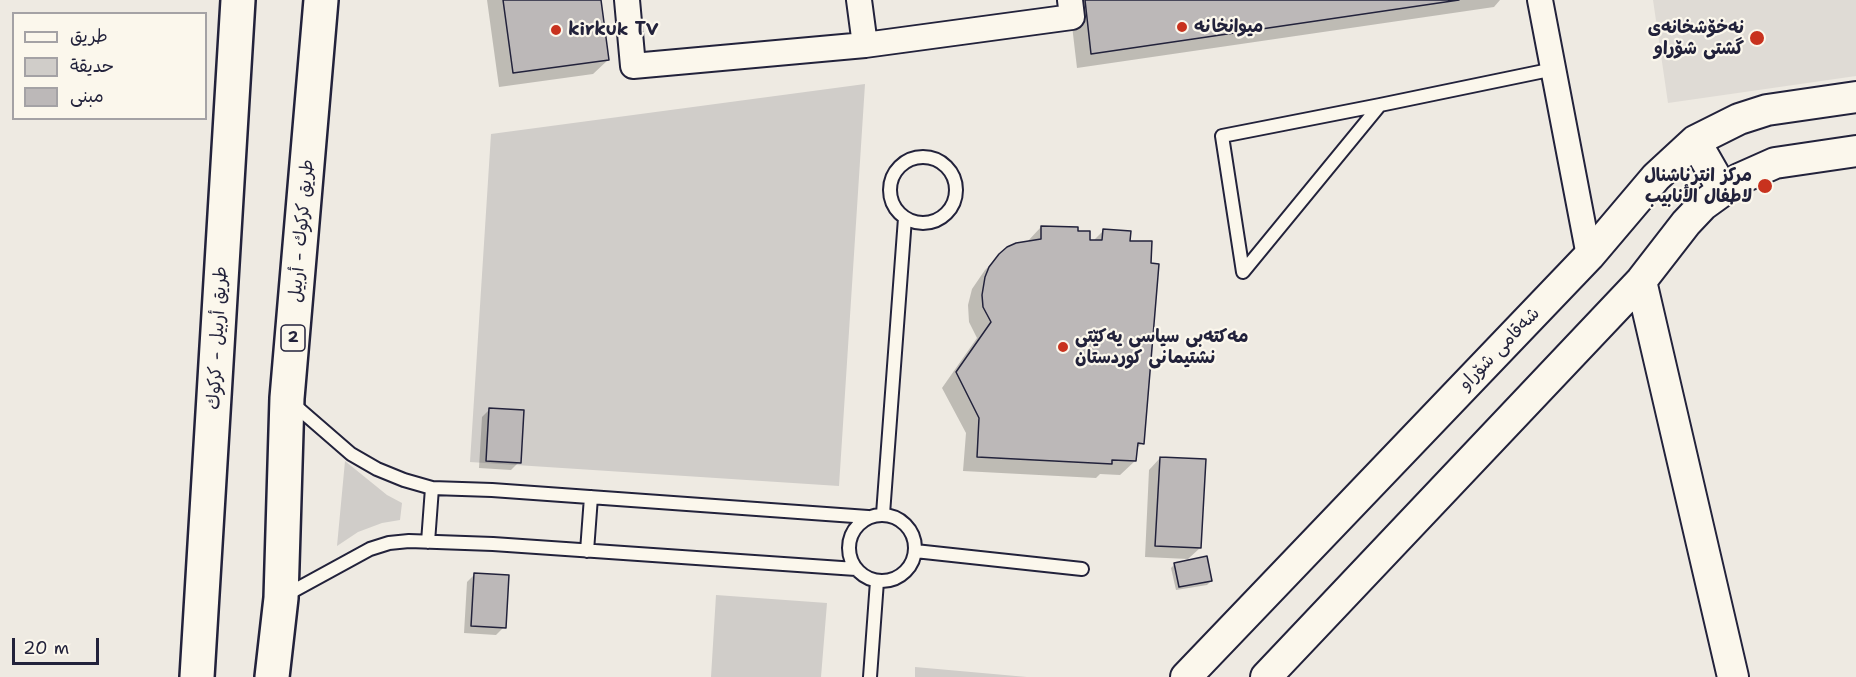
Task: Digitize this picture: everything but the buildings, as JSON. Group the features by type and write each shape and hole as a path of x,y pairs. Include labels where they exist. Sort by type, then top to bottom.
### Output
{"highway":[{"name":"طريق أربيل - كركوك","path":"197,677 238,0"},
{"name":"طريق كركوك - أربيل","path":"272,677 280,598 287,398 321,0"}],"street":[{"path":"627,0 633,66 865,45 1072,17 1070,0"},
{"path":"859,0 865,45"},
{"path":"1540,0 1589,256"},
{"name":"شەقامی شۆراو","path":"1186,677 1589,256 1656,177 1695,141 1739,119 1767,110 1856,97"},
{"path":"1695,141 1722,190"},
{"path":"1266,677 1641,281 1703,205 1722,190 1757,170 1775,163 1856,151"},
{"path":"1641,281 1732,677"}],"lane":[{"path":"1380,105 1243,272 1222,136 1554,69"},
{"path":"921,157 942,162 956,179 955,202 950,212 930,223 919,224 905,218 893,205 890,194 890,183 894,173 910,159 921,157"},
{"path":"883,514 905,218"},
{"path":"287,398 351,454 377,469 432,488 868,517 883,514 894,516 910,530 915,551 912,561 898,577 877,581 865,577 849,558 848,546 851,534 858,524 868,517"},
{"path":"428,542 432,488"},
{"path":"587,551 591,497"},
{"path":"280,598 370,549 389,543 409,541 856,569"},
{"path":"915,551 1082,569"},
{"path":"870,677 877,581"}],"shaded area":[{"name":"نەخۆشخانەی گشتی شۆراو","path":"1653,0 1856,0 1856,76 1668,103"}],"green space":[{"path":"865,84 839,486 470,462 491,134"},
{"path":"345,461 387,495 402,503 400,520 382,523 358,532 337,546"},
{"path":"716,595 827,603 821,677 711,677"},
{"path":"915,667 1027,677 915,677"}],"place":[{"name":"میوانخانە","path":"1182,27"},
{"name":"kirkuk TV","path":"556,30"},
{"name":"نەخۆشخانەی گشتی شۆراو","path":"1757,38"},
{"name":"مركز انترناشنال لاطفال الأنابيب","path":"1765,186"},
{"name":"مەکتەبی سیاسی یەکێتی نشتیمانی کوردستان","path":"1063,347"}]}
